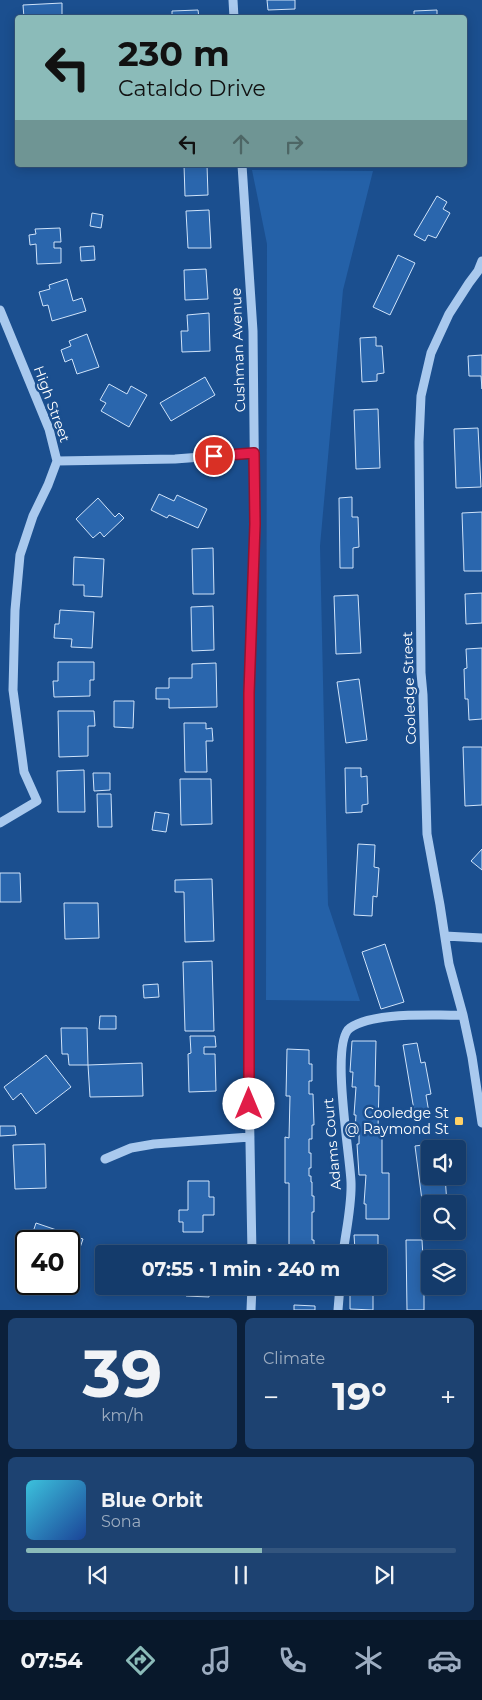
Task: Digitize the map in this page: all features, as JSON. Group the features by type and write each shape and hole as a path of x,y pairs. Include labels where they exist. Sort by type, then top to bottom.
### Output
{"street":[{"path":"233,0 234,15"},
{"name":"Cushman Avenue","path":"242,167 253,331 255,524 249,693 252,1245"},
{"name":"Cooledge Street","path":"482,261 480,273 469,283 449,314 431,353 421,396 419,442 421,673 427,834 449,964 472,1057 482,1123"},
{"name":"High Street","path":"0,310 49,429 57,461 48,486 33,516 20,555 15,610 13,690 24,772 37,801 0,823"},
{"path":"57,461 175,459 254,453"},
{"path":"445,936 482,938"},
{"name":"Adams Court","path":"344,1245 351,1183 342,1100 342,1048 346,1032 354,1026 378,1017 463,1015"},
{"path":"105,1159 131,1148 154,1144 250,1137"},
{"path":"251,1310 252,1295"},
{"path":"338,1310 339,1295"}],"shaded area":[{"path":"252,170 373,171 343,290 320,546 328,905 360,1001 266,1000 267,244"}],"building":[{"path":"267,0 295,0 295,9 268,10"},
{"path":"62,3 62,15 24,15 23,5"},
{"path":"198,10 199,15 172,15 172,11"},
{"path":"437,10 437,15 414,15 414,11"},
{"path":"184,167 207,167 208,195 185,196"},
{"path":"437,196 447,202 443,209 450,213 436,238 428,235 425,241 414,235"},
{"path":"209,210 211,248 188,248 186,211"},
{"path":"92,213 103,215 101,228 90,226"},
{"path":"60,228 61,242 54,242 54,248 61,248 61,263 37,264 36,244 30,245 29,235 36,234 35,229"},
{"path":"94,246 95,260 81,261 80,247"},
{"path":"398,255 415,263 390,315 373,307"},
{"path":"206,269 208,299 185,300 184,270"},
{"path":"67,279 73,301 82,298 86,311 52,321 48,305 43,306 39,292 50,289 49,285"},
{"path":"209,313 210,351 182,352 181,331 188,331 187,315"},
{"path":"87,334 99,367 77,374 72,359 65,362 61,350 71,346 69,341"},
{"path":"376,337 376,346 382,346 384,373 377,374 377,381 362,382 360,338"},
{"path":"482,355 482,389 481,376 469,376 468,356"},
{"path":"205,377 215,395 171,421 160,403"},
{"path":"109,384 127,394 131,386 147,395 129,427 101,411 106,403 100,400"},
{"path":"378,409 380,468 356,469 354,410"},
{"path":"478,428 481,487 456,488 454,429"},
{"path":"159,494 174,501 177,495 207,509 198,528 169,515 167,518 151,510"},
{"path":"352,497 352,517 358,517 359,547 353,548 353,568 340,568 339,498"},
{"path":"98,498 115,517 119,513 124,518 104,537 100,532 93,538 76,519"},
{"path":"482,512 482,571 464,571 462,513"},
{"path":"213,548 214,594 193,594 192,549"},
{"path":"74,557 104,559 102,597 84,596 84,585 73,585"},
{"path":"482,593 482,623 466,624 465,594"},
{"path":"358,595 361,653 336,654 334,596"},
{"path":"213,606 214,650 192,651 191,607"},
{"path":"60,610 94,612 92,648 71,647 72,639 54,638 55,624 59,624"},
{"path":"482,648 482,719 469,720 468,699 465,699 464,669 467,668 466,649"},
{"path":"58,662 94,662 94,680 90,680 90,696 54,697 53,681 58,681"},
{"path":"216,663 217,707 169,708 169,699 156,699 156,688 169,688 169,678 192,678 192,664"},
{"path":"359,679 367,740 346,743 337,682"},
{"path":"114,701 134,701 133,728 114,727"},
{"path":"58,711 94,711 95,726 88,726 88,756 59,757"},
{"path":"184,723 206,723 206,729 212,728 213,741 206,741 207,772 185,772"},
{"path":"463,747 482,747 482,805 465,806"},
{"path":"345,768 361,768 361,777 367,776 368,804 362,805 362,812 346,813"},
{"path":"84,770 85,812 58,812 57,771"},
{"path":"93,773 110,773 110,790 94,791"},
{"path":"180,779 211,779 212,824 181,825"},
{"path":"97,794 111,794 112,827 98,827"},
{"path":"155,812 169,814 166,832 152,830"},
{"path":"358,844 375,845 374,867 379,868 377,897 373,896 372,916 354,915"},
{"path":"482,849 482,870 471,861"},
{"path":"0,873 20,873 21,902 0,902"},
{"path":"212,879 214,941 185,942 184,892 175,892 175,880"},
{"path":"64,903 98,903 99,938 65,939"},
{"path":"385,944 404,1002 381,1009 362,952"},
{"path":"212,961 214,1031 185,1031 183,962"},
{"path":"158,984 159,997 144,998 143,985"},
{"path":"100,1016 116,1016 116,1029 99,1029"},
{"path":"61,1028 87,1028 88,1065 69,1065 68,1054 62,1054"},
{"path":"190,1036 215,1036 216,1047 204,1047 204,1054 215,1054 216,1091 189,1092 188,1054 191,1053"},
{"path":"352,1041 376,1041 375,1086 379,1086 378,1129 382,1129 382,1173 389,1173 389,1219 366,1219 366,1204 364,1204 366,1175 359,1175 357,1144 359,1144 359,1131 355,1131 356,1115 354,1115 356,1087 352,1087 353,1072 350,1072"},
{"path":"417,1043 421,1063 425,1062 431,1094 426,1095 429,1113 415,1116 403,1045"},
{"path":"287,1049 309,1050 309,1064 312,1064 312,1081 309,1081 309,1094 313,1094 314,1125 312,1125 312,1139 309,1139 311,1168 309,1168 309,1176 311,1176 312,1182 312,1196 314,1196 312,1240 314,1240 314,1245 289,1245 289,1183 285,1183 285,1137 289,1138 290,1096 286,1096"},
{"path":"46,1055 71,1087 36,1114 21,1093 13,1100 4,1087"},
{"path":"142,1063 143,1096 90,1097 88,1065"},
{"path":"0,1126 15,1126 16,1135 0,1136"},
{"path":"45,1144 46,1188 15,1189 13,1145"},
{"path":"421,1145 421,1185 446,1185 446,1195 421,1195 415,1146"},
{"path":"188,1181 209,1181 209,1197 214,1197 214,1215 203,1215 203,1232 183,1232 183,1222 179,1222 179,1210 188,1210"},
{"path":"36,1223 57,1230 34,1230"},
{"path":"354,1235 378,1235 378,1245 355,1245"},
{"path":"406,1240 422,1240 421,1295 424,1295 424,1310 407,1310"},
{"path":"186,1295 209,1295 209,1297"},
{"path":"350,1295 373,1295 373,1310 350,1309"},
{"path":"294,1305 315,1306 315,1310 294,1310"}],"place":[{"name":"Cooledge St @ Raymond St","path":"459,1121"}],"route":[{"path":"214,456 254,453 255,524 249,693 249,1104"}]}
